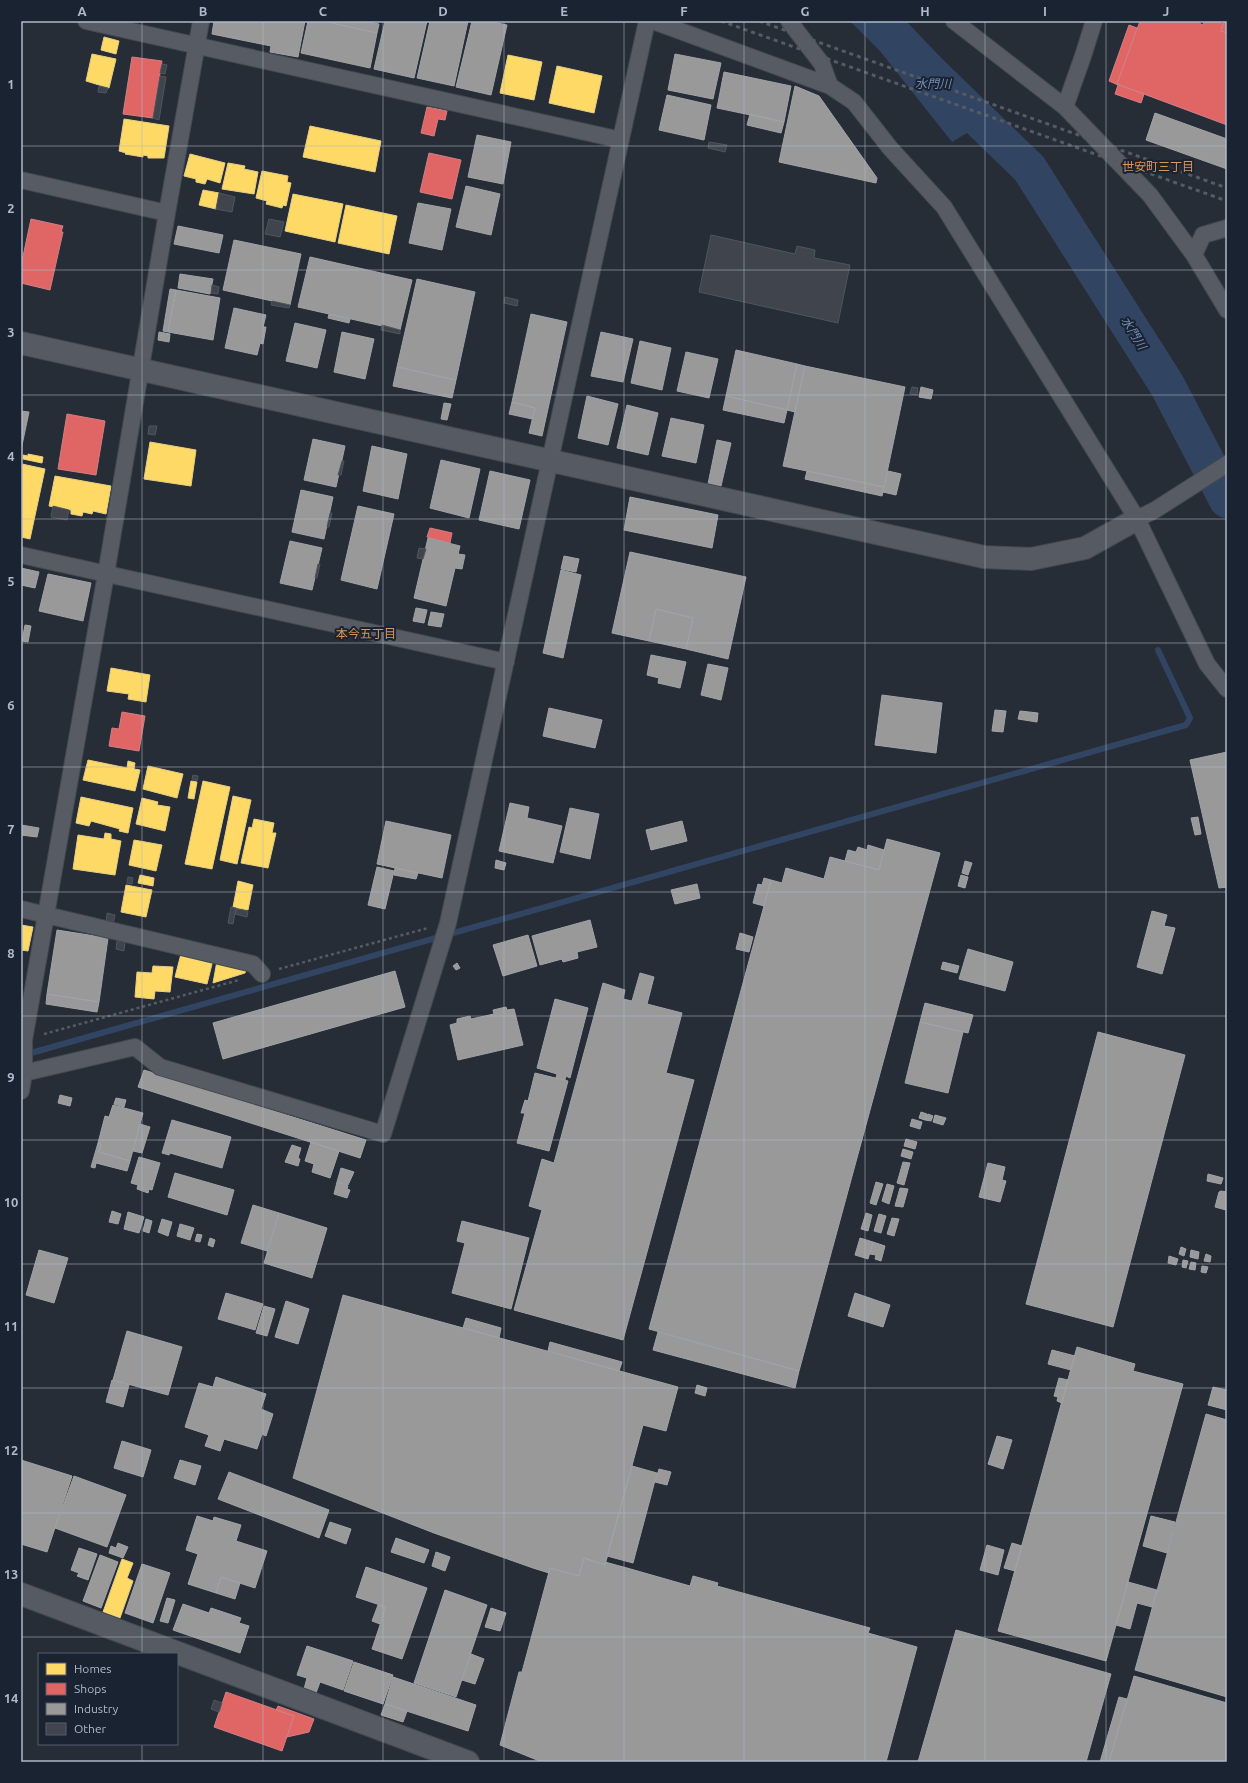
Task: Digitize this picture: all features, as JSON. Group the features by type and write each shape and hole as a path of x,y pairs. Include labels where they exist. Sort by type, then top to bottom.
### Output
{"street":[{"path":"86,21 621,140"},
{"path":"21,1091 24,1073 24,1040 201,21"},
{"path":"24,1073 135,1047 160,1066 383,1134 448,923 647,21"},
{"path":"653,21 830,86 854,102 890,148 944,207 1146,515 1208,664 1227,688"},
{"path":"789,21 822,64 830,86"},
{"path":"954,21 1065,107 1150,196 1194,255 1227,310"},
{"path":"1065,107 1094,21"},
{"path":"21,180 167,213"},
{"path":"1194,255 1203,235 1227,228"},
{"path":"21,344 984,557 1031,559 1085,548 1146,515 1227,464"},
{"path":"21,555 506,662"},
{"path":"21,910 253,964 262,974"},
{"path":"21,1594 468,1762"}],"path":[{"path":"24,1040 448,923"}],"water":[{"name":"水門川","path":"850,21 906,21 945,62 988,120 952,142 880,51"}],"building: Homes":[{"path":"104,37 119,41 116,54 101,50"},
{"path":"92,54 116,59 109,88 86,81"},
{"path":"508,55 542,62 534,100 500,93"},
{"path":"557,66 602,76 594,113 549,103"},
{"path":"124,119 169,126 164,158 148,158 148,156 143,155 143,157 125,154 126,153 119,151"},
{"path":"310,126 381,141 375,172 303,157"},
{"path":"190,154 225,163 220,183 207,179 205,184 196,182 196,179 184,176"},
{"path":"228,163 245,166 244,169 258,172 254,194 222,189"},
{"path":"262,171 288,176 287,182 291,183 286,206 283,205 282,208 266,204 267,201 256,198"},
{"path":"203,190 219,193 216,209 199,205"},
{"path":"293,194 343,204 335,242 285,231"},
{"path":"346,205 397,216 389,254 338,243"},
{"path":"150,442 196,450 191,486 144,479"},
{"path":"28,454 43,457 42,463 23,459 23,455 28,456"},
{"path":"22,464 45,469 30,539 21,537"},
{"path":"55,476 111,486 106,514 93,511 92,514 83,512 82,516 71,514 71,510 49,506"},
{"path":"111,668 150,675 146,702 128,699 129,694 107,691"},
{"path":"88,760 127,768 128,761 135,763 134,769 140,770 135,791 83,780"},
{"path":"148,766 183,774 177,798 143,789"},
{"path":"191,781 197,782 194,799 188,798"},
{"path":"203,781 230,787 212,869 185,864"},
{"path":"233,796 251,800 237,864 220,860"},
{"path":"81,797 133,808 128,833 119,831 120,829 91,821 89,826 76,823"},
{"path":"142,798 158,802 157,805 170,807 165,831 136,824"},
{"path":"254,819 274,823 272,833 276,833 268,868 241,863 249,827 252,828"},
{"path":"105,833 111,834 111,839 121,841 115,875 73,869 78,835 104,839"},
{"path":"134,840 162,845 156,871 129,865"},
{"path":"140,875 154,878 153,886 138,883"},
{"path":"238,881 253,885 248,910 233,907"},
{"path":"126,885 152,890 146,917 121,912"},
{"path":"21,925 33,927 28,951 21,950"},
{"path":"181,954 213,960 207,984 175,977"},
{"path":"217,961 247,967 245,973 213,983"},
{"path":"153,966 173,967 170,992 155,991 154,999 135,997 137,972 152,973"},
{"path":"122,1559 133,1563 127,1578 133,1581 120,1618 103,1612"}],"building: Shops":[{"path":"1140,21 1199,21 1199,23 1203,25 1204,21 1215,21 1223,24 1221,31 1227,33 1227,125 1117,84"},
{"path":"1224,21 1227,21 1227,33 1221,31"},
{"path":"1129,25 1137,28 1117,84 1144,94 1141,103 1115,94 1118,85 1109,81"},
{"path":"132,57 162,61 153,118 123,114"},
{"path":"427,107 447,111 445,120 438,119 434,136 421,133"},
{"path":"429,153 461,160 452,199 420,192"},
{"path":"31,219 63,226 50,290 21,283 21,266"},
{"path":"67,414 105,421 96,475 58,469"},
{"path":"430,528 452,533 450,543 427,537"},
{"path":"122,712 145,716 139,751 109,746 112,728 119,729"},
{"path":"226,1692 294,1716 282,1751 214,1727"},
{"path":"278,1706 314,1719 309,1732 287,1737 294,1716 276,1710"}],"building: Industry":[{"path":"214,21 305,21 298,57 270,52 271,46 212,34"},
{"path":"308,21 323,21 377,33 370,68 301,53"},
{"path":"323,21 365,21 379,24 377,33"},
{"path":"385,21 427,21 414,78 374,69"},
{"path":"430,21 468,21 454,86 417,78"},
{"path":"472,21 489,21 507,25 491,95 456,87"},
{"path":"675,54 721,63 713,99 668,90"},
{"path":"724,72 791,86 784,122 717,108"},
{"path":"795,86 819,96 877,178 876,183 779,162"},
{"path":"667,95 711,105 704,140 659,130"},
{"path":"1155,113 1227,139 1227,169 1146,140"},
{"path":"750,114 784,122 781,133 747,125"},
{"path":"477,135 511,142 503,184 468,177"},
{"path":"466,186 500,194 491,235 456,227"},
{"path":"418,203 451,209 442,250 409,243"},
{"path":"178,226 223,235 219,253 174,244"},
{"path":"234,240 301,254 290,305 223,290"},
{"path":"310,257 412,280 400,330 298,307"},
{"path":"180,274 213,279 210,294 178,288"},
{"path":"417,279 475,292 456,380 397,367"},
{"path":"170,289 176,290 168,332 163,331"},
{"path":"176,290 220,298 213,340 168,332"},
{"path":"234,308 266,315 263,327 266,327 263,344 260,343 257,355 225,348"},
{"path":"329,314 350,319 349,323 328,318"},
{"path":"531,314 567,322 542,436 529,433 535,408 512,402"},
{"path":"295,323 326,330 317,368 286,361"},
{"path":"159,332 170,334 169,342 158,340"},
{"path":"342,332 374,339 365,379 334,372"},
{"path":"601,332 633,339 623,382 591,376"},
{"path":"640,341 671,348 662,390 631,383"},
{"path":"736,350 797,364 787,410 726,396"},
{"path":"686,352 718,359 709,398 677,391"},
{"path":"797,364 805,366 795,412 787,410"},
{"path":"805,366 905,387 884,487 783,466"},
{"path":"397,367 456,380 452,398 393,386"},
{"path":"921,387 933,390 931,399 919,397"},
{"path":"587,396 618,404 608,445 578,438"},
{"path":"726,396 787,410 784,423 723,410"},
{"path":"512,402 535,408 532,419 509,414"},
{"path":"444,403 451,404 447,420 441,419"},
{"path":"627,405 658,413 648,455 617,448"},
{"path":"21,411 29,412 21,450"},
{"path":"671,418 704,425 696,463 662,456"},
{"path":"313,439 345,446 336,487 304,480"},
{"path":"717,440 731,443 721,486 708,484"},
{"path":"372,446 407,454 398,499 363,491"},
{"path":"441,460 480,469 469,518 430,508"},
{"path":"490,471 530,480 519,529 479,520"},
{"path":"807,471 884,487 882,496 805,479"},
{"path":"888,471 901,474 896,495 883,492"},
{"path":"301,490 333,497 324,539 292,532"},
{"path":"630,497 718,515 712,548 624,530"},
{"path":"358,506 394,514 377,589 341,580"},
{"path":"428,538 460,546 458,554 465,555 462,569 455,568 446,606 414,598"},
{"path":"290,541 322,548 312,590 280,583"},
{"path":"630,552 746,577 728,659 686,649 693,618 656,609 649,641 612,633"},
{"path":"564,556 579,559 576,572 561,569"},
{"path":"21,568 39,572 35,588 21,585"},
{"path":"561,570 581,575 563,658 543,653"},
{"path":"48,574 91,583 83,621 39,611"},
{"path":"416,608 427,610 424,623 413,621"},
{"path":"656,609 693,618 686,649 649,641"},
{"path":"431,612 444,614 441,627 428,625"},
{"path":"25,625 31,626 28,642 22,641"},
{"path":"651,655 686,662 680,688 658,683 659,678 647,675"},
{"path":"708,664 728,668 721,700 701,695"},
{"path":"882,695 942,703 936,753 875,745"},
{"path":"549,708 602,720 595,748 543,736"},
{"path":"995,710 1006,711 1003,732 992,731"},
{"path":"1020,711 1038,713 1037,722 1018,719"},
{"path":"1227,752 1227,887 1219,888 1190,760"},
{"path":"510,803 529,807 527,818 562,826 553,863 499,851"},
{"path":"570,808 599,814 590,859 560,852"},
{"path":"1198,817 1201,834 1195,835 1191,818"},
{"path":"386,821 451,835 442,878 377,864"},
{"path":"682,821 687,841 651,850 646,830"},
{"path":"21,825 39,828 37,837 21,835"},
{"path":"887,839 940,853 799,1371 649,1329 771,880 782,883 786,868 824,879 830,857 879,870"},
{"path":"868,845 884,850 879,870 845,861 848,850 856,852 858,847 867,850"},
{"path":"496,860 506,863 504,870 495,868"},
{"path":"965,861 972,863 968,875 962,873"},
{"path":"377,867 394,871 385,909 368,905"},
{"path":"395,868 418,873 416,879 394,875"},
{"path":"961,875 968,877 965,888 958,886"},
{"path":"764,878 771,880 764,906 753,903 758,884 762,885"},
{"path":"697,884 700,898 675,904 671,890"},
{"path":"1152,911 1167,915 1164,926 1175,928 1162,974 1137,967"},
{"path":"590,920 597,947 577,952 578,958 563,962 562,959 540,965 532,936"},
{"path":"57,930 108,938 99,1002 47,994"},
{"path":"740,933 753,937 749,952 736,949"},
{"path":"528,935 537,966 503,976 493,945"},
{"path":"968,949 1013,962 1005,991 959,979"},
{"path":"943,962 959,966 957,973 941,969"},
{"path":"457,963 460,968 456,970 453,966"},
{"path":"395,971 405,1007 223,1059 213,1023"},
{"path":"640,973 654,977 647,1004 682,1013 666,1073 694,1080 623,1340 514,1310 542,1210 529,1206 542,1159 554,1163 603,983 625,990 623,999 632,1001"},
{"path":"47,994 99,1002 97,1012 46,1004"},
{"path":"555,999 588,1008 570,1078 566,1076 565,1080 556,1078 557,1074 537,1068"},
{"path":"925,1003 973,1015 968,1033 920,1022"},
{"path":"506,1007 507,1010 514,1009 523,1045 458,1060 450,1025 457,1023 457,1019 470,1016 471,1019 494,1014 493,1010"},
{"path":"920,1022 963,1032 948,1093 905,1083"},
{"path":"1098,1032 1185,1055 1113,1327 1026,1304"},
{"path":"144,1070 366,1140 360,1158 138,1087"},
{"path":"535,1073 568,1081 549,1151 517,1143 525,1113 521,1113 525,1100 528,1101"},
{"path":"60,1095 72,1098 70,1106 58,1103"},
{"path":"116,1098 126,1100 124,1107 114,1104"},
{"path":"113,1105 143,1113 130,1161 99,1152 101,1144 98,1143 105,1116 109,1117"},
{"path":"921,1112 927,1114 925,1120 919,1118"},
{"path":"928,1114 933,1116 931,1121 925,1120"},
{"path":"935,1115 946,1118 943,1125 933,1122"},
{"path":"912,1119 922,1122 920,1129 910,1126"},
{"path":"172,1120 231,1137 222,1168 170,1153 169,1155 162,1153"},
{"path":"140,1124 150,1127 142,1153 133,1151"},
{"path":"906,1139 917,1142 915,1149 904,1146"},
{"path":"311,1142 339,1151 330,1178 312,1172 314,1164 305,1161"},
{"path":"98,1143 101,1144 99,1152 130,1161 127,1171 96,1163 95,1168 91,1167"},
{"path":"292,1145 301,1148 298,1158 300,1159 298,1166 285,1162"},
{"path":"903,1149 913,1152 911,1159 901,1156"},
{"path":"139,1157 160,1163 152,1190 149,1189 148,1193 137,1189 138,1185 131,1183"},
{"path":"903,1162 910,1163 904,1185 897,1183"},
{"path":"988,1163 1005,1167 1002,1180 1006,1181 1000,1202 979,1197"},
{"path":"341,1168 354,1172 348,1185 337,1182"},
{"path":"175,1173 234,1190 227,1215 168,1197"},
{"path":"1208,1174 1223,1178 1221,1184 1207,1181"},
{"path":"337,1182 348,1186 347,1189 350,1190 347,1198 334,1194"},
{"path":"876,1182 883,1184 876,1205 870,1203"},
{"path":"887,1184 894,1186 889,1204 882,1201"},
{"path":"900,1188 908,1189 903,1207 895,1206"},
{"path":"1219,1192 1227,1192 1226,1210 1215,1207"},
{"path":"253,1205 279,1213 267,1251 241,1243"},
{"path":"112,1211 121,1214 118,1224 109,1222"},
{"path":"128,1212 144,1217 139,1233 124,1229"},
{"path":"279,1213 327,1228 312,1278 264,1263"},
{"path":"866,1213 872,1215 868,1231 861,1229"},
{"path":"879,1214 886,1216 881,1233 874,1231"},
{"path":"892,1218 899,1219 894,1236 887,1234"},
{"path":"146,1219 152,1221 149,1233 143,1231"},
{"path":"162,1219 172,1222 168,1236 158,1232"},
{"path":"462,1221 529,1238 511,1309 452,1293 465,1243 457,1241"},
{"path":"180,1224 194,1228 190,1240 177,1236"},
{"path":"197,1234 202,1235 200,1242 195,1241"},
{"path":"210,1238 215,1240 213,1247 208,1245"},
{"path":"860,1238 873,1242 868,1259 855,1255"},
{"path":"873,1242 885,1246 881,1261 875,1259 876,1255 870,1254"},
{"path":"1181,1247 1186,1249 1184,1256 1179,1254"},
{"path":"39,1250 68,1258 54,1303 26,1295"},
{"path":"1191,1250 1199,1252 1198,1259 1190,1257"},
{"path":"1206,1254 1211,1256 1210,1262 1204,1261"},
{"path":"1169,1256 1178,1259 1176,1265 1168,1263"},
{"path":"1183,1260 1188,1261 1186,1268 1182,1267"},
{"path":"1191,1262 1196,1263 1195,1270 1189,1269"},
{"path":"1202,1266 1208,1267 1206,1273 1201,1272"},
{"path":"226,1293 263,1304 255,1330 218,1319"},
{"path":"855,1293 890,1305 883,1327 848,1316"},
{"path":"343,1295 678,1387 666,1431 643,1425 605,1565 584,1558 579,1576 550,1568 549,1573 434,1533 293,1478"},
{"path":"286,1301 309,1309 298,1344 275,1337"},
{"path":"264,1306 275,1309 267,1336 256,1333"},
{"path":"466,1318 501,1328 499,1338 463,1328"},
{"path":"127,1331 182,1347 168,1395 113,1380"},
{"path":"658,1332 799,1371 795,1388 653,1350"},
{"path":"550,1342 622,1362 619,1371 548,1351"},
{"path":"1077,1347 1135,1364 1133,1371 1183,1384 1106,1661 998,1631"},
{"path":"1052,1350 1075,1356 1071,1370 1048,1364"},
{"path":"216,1377 266,1394 261,1409 273,1414 266,1436 262,1434 257,1449 224,1439 220,1451 205,1446 209,1435 185,1427 199,1383 213,1387"},
{"path":"1059,1378 1068,1380 1062,1403 1057,1401 1058,1397 1054,1396"},
{"path":"112,1380 129,1385 123,1407 106,1402"},
{"path":"697,1385 707,1388 705,1396 695,1393"},
{"path":"1213,1387 1227,1390 1227,1410 1208,1405"},
{"path":"1206,1414 1227,1420 1227,1697 1135,1670"},
{"path":"997,1436 1012,1440 1003,1469 988,1464"},
{"path":"122,1441 151,1450 143,1477 114,1468"},
{"path":"21,1460 72,1476 47,1552 21,1544"},
{"path":"180,1460 201,1466 195,1485 174,1478"},
{"path":"632,1466 657,1473 633,1563 607,1556"},
{"path":"659,1469 671,1472 667,1485 655,1482"},
{"path":"229,1472 329,1510 319,1538 218,1499"},
{"path":"74,1476 126,1495 107,1547 55,1528"},
{"path":"197,1516 213,1521 214,1517 241,1525 236,1541 267,1551 255,1588 221,1577 216,1593 188,1584 198,1554 186,1550"},
{"path":"1151,1516 1175,1522 1167,1553 1143,1546"},
{"path":"330,1522 351,1529 346,1544 325,1536"},
{"path":"396,1538 429,1550 424,1563 391,1552"},
{"path":"118,1543 128,1547 123,1558 109,1553 111,1546 116,1548"},
{"path":"1012,1543 1022,1546 1015,1571 1004,1568"},
{"path":"987,1545 1004,1550 998,1575 980,1570"},
{"path":"79,1548 97,1554 88,1580 77,1576 79,1573 71,1570"},
{"path":"436,1552 450,1557 445,1571 432,1566"},
{"path":"100,1555 118,1562 101,1608 83,1601"},
{"path":"584,1558 605,1565 605,1562 690,1586 693,1576 718,1583 717,1586 870,1628 868,1633 917,1647 886,1762 542,1762 500,1745 519,1672 522,1672 550,1568 579,1576"},
{"path":"142,1564 170,1573 153,1623 125,1613"},
{"path":"366,1567 427,1588 402,1659 372,1649 386,1607 356,1597"},
{"path":"221,1577 240,1583 235,1599 216,1593"},
{"path":"1128,1582 1157,1590 1152,1607 1137,1603 1130,1629 1116,1625"},
{"path":"445,1590 487,1605 456,1697 414,1683"},
{"path":"167,1598 175,1600 168,1623 160,1621"},
{"path":"183,1604 209,1613 211,1608 241,1618 239,1623 249,1626 240,1653 173,1630"},
{"path":"378,1605 386,1607 380,1624 372,1621"},
{"path":"491,1608 506,1613 500,1631 485,1627"},
{"path":"956,1630 1111,1674 1086,1762 918,1762"},
{"path":"307,1646 353,1661 343,1690 320,1682 316,1693 304,1689 307,1678 297,1675"},
{"path":"471,1654 484,1659 475,1684 462,1680"},
{"path":"354,1662 393,1675 383,1704 344,1691"},
{"path":"1134,1676 1227,1703 1227,1762 1109,1762"},
{"path":"393,1677 476,1705 468,1731 385,1704"},
{"path":"1119,1697 1127,1699 1109,1762 1100,1762"},
{"path":"385,1704 407,1711 403,1722 381,1715"}],"building: Other":[{"path":"162,64 167,65 165,74 160,73"},
{"path":"160,76 166,77 159,120 153,118"},
{"path":"99,86 108,88 106,93 98,92"},
{"path":"709,142 727,145 725,152 708,148"},
{"path":"219,193 235,197 232,212 216,209"},
{"path":"269,219 284,222 280,237 265,234"},
{"path":"711,235 795,254 797,246 815,250 814,258 850,265 838,323 699,292"},
{"path":"212,285 219,287 218,294 211,293"},
{"path":"505,297 518,300 517,306 504,303"},
{"path":"272,301 290,305 289,308 271,305"},
{"path":"382,325 400,330 400,334 381,330"},
{"path":"912,387 918,388 917,395 910,394"},
{"path":"149,426 157,426 155,435 148,434"},
{"path":"342,461 344,461 341,475 338,475"},
{"path":"53,506 69,510 67,520 51,517"},
{"path":"330,513 332,513 329,527 327,527"},
{"path":"419,548 426,549 423,559 417,558"},
{"path":"318,564 320,564 317,578 315,578"},
{"path":"193,775 198,776 197,781 192,779"},
{"path":"128,877 133,878 132,884 127,883"},
{"path":"231,907 236,908 233,924 228,923"},
{"path":"237,909 248,911 247,917 235,914"},
{"path":"107,913 115,915 113,924 106,923"},
{"path":"117,941 125,942 124,951 116,949"},
{"path":"214,1700 222,1703 219,1712 211,1709"}],"waterway":[{"name":"水門川","path":"877,21 1029,168 1167,385 1227,500"},
{"path":"24,1055 1186,725 1190,718 1158,650"}],"railway":[{"path":"721,21 1227,201"},
{"path":"759,21 1227,188"}],"district":[{"name":"世安町三丁目","path":"1158,166"},
{"name":"本今五丁目","path":"366,633"}]}
